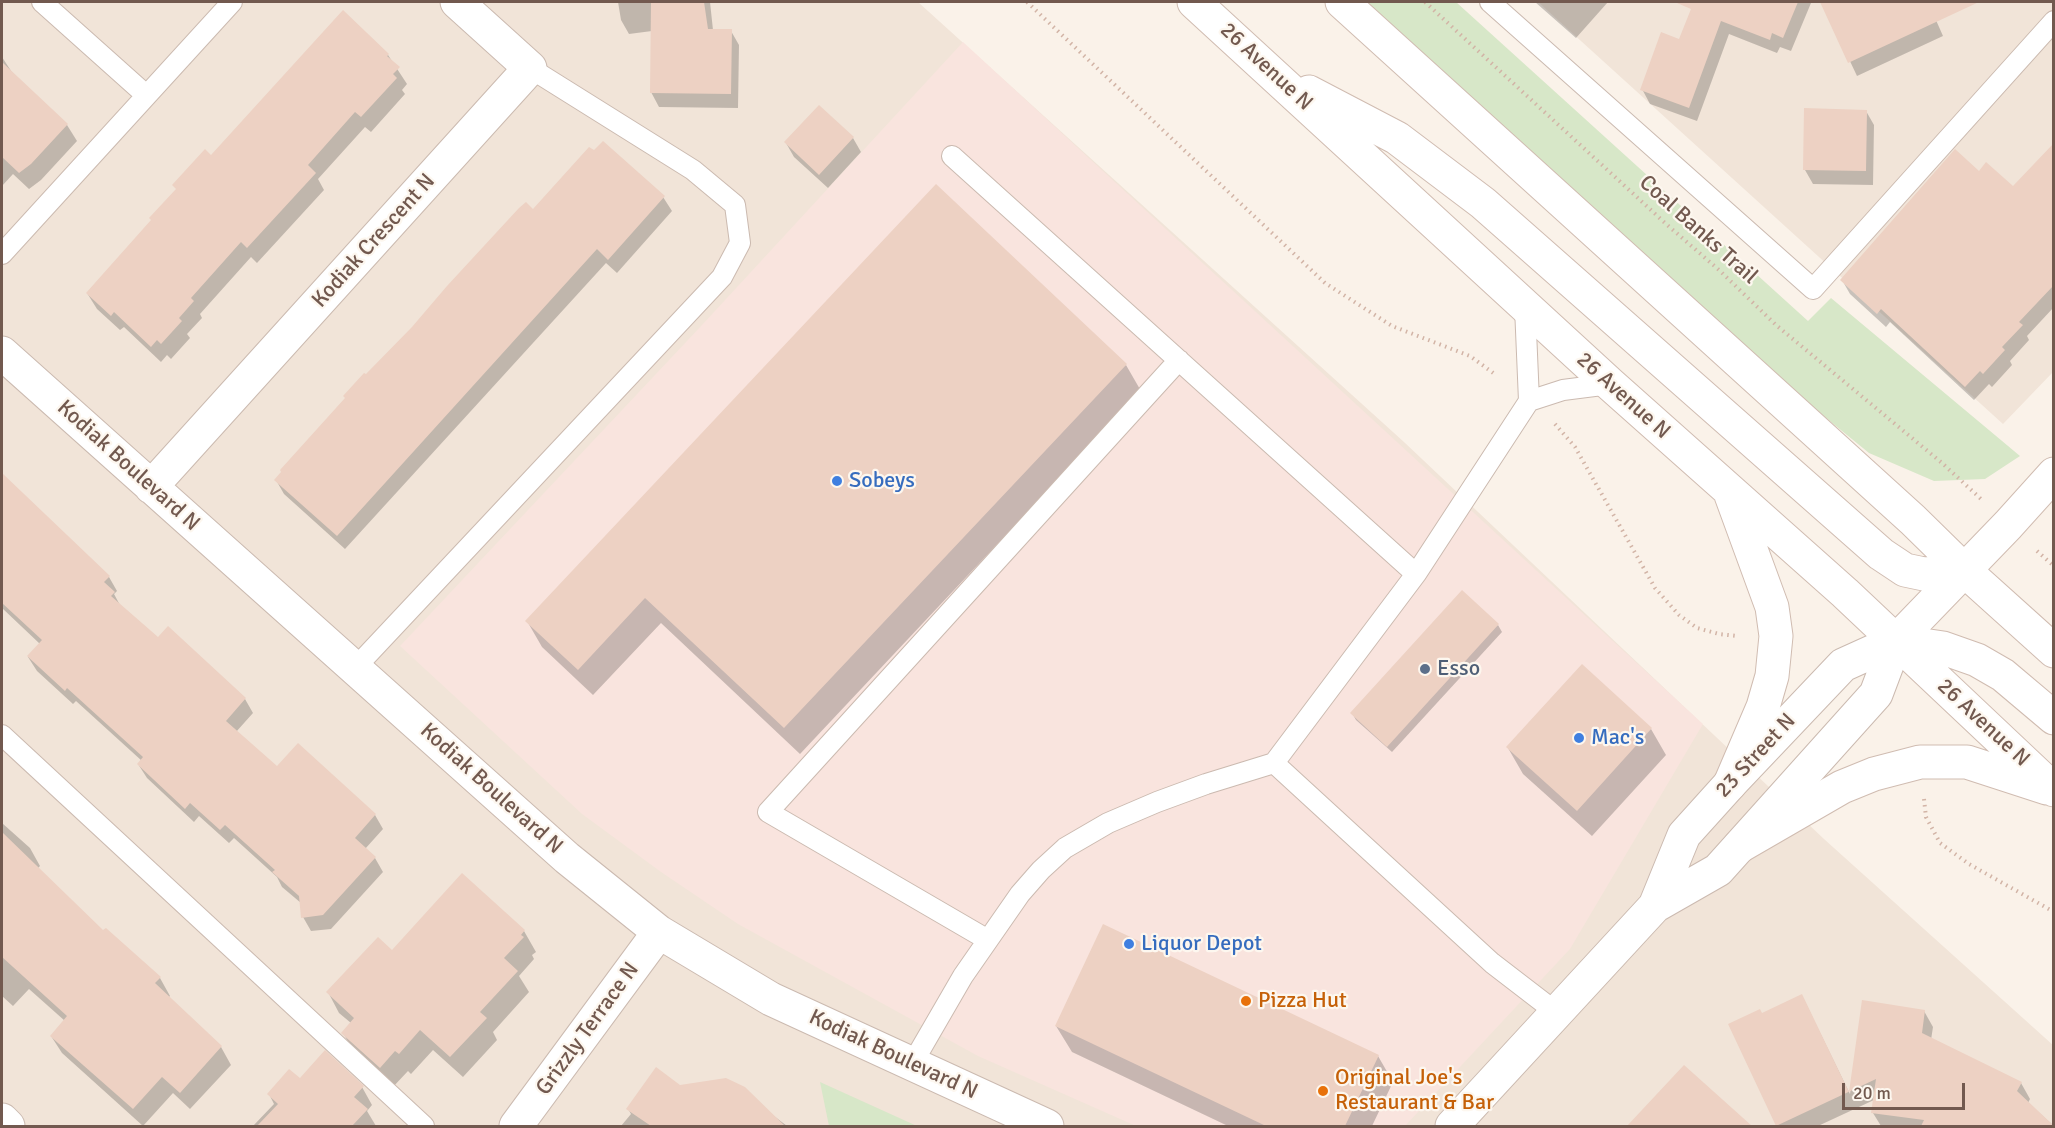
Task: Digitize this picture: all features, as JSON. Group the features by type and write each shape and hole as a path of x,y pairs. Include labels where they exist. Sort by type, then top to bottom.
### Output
{"main road":[{"path":"457,2 530,68"},
{"name":"26 Avenue N","path":"1194,2 1525,307 1845,593 2054,790"},
{"path":"1342,2 2054,651"},
{"name":"Kodiak Crescent N","path":"151,487 530,68"},
{"path":"1270,71 1397,138 1483,203 1881,554 1905,570 1924,574 1964,570"},
{"name":"Kodiak Boulevard N","path":"2,353 567,858 659,932 771,999 1047,1126"},
{"name":"23 Street N","path":"1655,906 1684,835 1730,784 1843,665 1896,641 2054,474"},
{"path":"1730,491 1772,607 1776,636 1772,676 1763,707 1730,784"},
{"path":"1896,641 1943,648 1977,660 2003,675 2054,718"},
{"name":"23 Street N","path":"1452,1126 1655,906 1718,870 1740,846 1875,694 1896,641"},
{"path":"1740,846 1842,788 1874,774 1920,762 1967,762 2054,790"},
{"name":"Grizzly Terrace N","path":"516,1126 659,932"},
{"path":"2,1120 8,1126"}],"lane":[{"path":"42,2 146,95"},
{"path":"2,254 232,2"},
{"path":"1490,2 1813,289 2054,21"},
{"path":"355,668 722,277 740,243 735,205 693,170 530,68"},
{"path":"952,156 1416,574"},
{"path":"912,1064 963,975 1020,894 1065,848 1107,823 1157,802 1274,763 1416,574 1529,401 1525,307"},
{"path":"988,940 768,812 1179,360"},
{"path":"1529,401 1563,390 1610,384"},
{"path":"2,735 424,1126"},
{"path":"1274,763 1492,963 1557,1013"}],"path":[{"path":"1027,2 1325,283 1392,326 1470,356 1504,382"},
{"name":"Coal Banks Trail","path":"1425,2 1719,270 1776,325 1955,475"},
{"path":"1552,420 1575,447 1655,588 1679,615 1697,628 1719,634 1742,636"},
{"path":"1924,797 1926,818 1940,843 1970,864 2054,912"}],"shaded area":[{"path":"2,2 918,2 1404,442 1824,839 2054,1046 2053,1126 2,1126"},
{"path":"1538,2 2053,2 2053,372 2003,424"},
{"path":"963,42 1703,724 1570,949 1405,1126 1136,1126 978,1056 738,924 661,872 582,814 400,646 702,325"}],"green space":[{"path":"1360,2 1456,2 1808,321 1831,298 2020,456 1985,479 1934,481 1869,453 1820,413"},
{"path":"820,1082 917,1126 829,1126"}],"building":[{"path":"651,2 704,2 708,29 732,29 731,94 650,93"},
{"path":"1677,2 1798,2 1783,38 1772,33 1770,40 1721,21 1689,108 1640,90 1661,32 1679,39 1691,9"},
{"path":"1820,2 1979,2 1848,63"},
{"path":"343,10 400,67 393,74 397,78 361,117 355,112 308,165 316,173 247,248 241,242 191,298 194,301 179,318 182,321 161,344 157,340 151,347 114,312 111,316 86,293 176,189 172,185 205,149 211,155"},
{"path":"2,62 68,124 31,164 19,173 2,157"},
{"path":"819,105 854,137 819,175 784,142"},
{"path":"1804,108 1867,110 1866,171 1803,170"},
{"path":"603,141 665,196 608,260 597,249 337,536 274,480 281,472 280,470 345,398 343,396 412,327 519,208 526,202 533,209 589,147 594,150"},
{"path":"2054,143 2054,285 2019,322 2023,325 2002,347 2005,350 1983,374 1980,371 1965,387 1881,309 1877,314 1840,280 1955,149 1979,171 1986,162 2013,186"},
{"name":"Sobeys","path":"936,184 1127,364 784,728 645,598 578,670 525,621"},
{"path":"2,473 110,576 104,582 115,592 111,596 158,637 168,626 246,698 226,721 277,766 298,743 376,814 355,838 376,857 323,915 301,918 299,896 272,872 275,870 225,825 220,830 190,803 185,809 137,764 143,757 67,688 65,691 27,656 42,640 2,603"},
{"name":"Esso","path":"1462,590 1499,624 1387,747 1350,713"},
{"name":"Mac's","path":"1582,664 1652,728 1577,811 1506,747"},
{"path":"2,832 103,930 106,928 161,977 155,983 222,1046 180,1093 162,1077 133,1109 50,1036 67,1016 2,957"},
{"path":"462,873 525,930 521,935 524,937 504,958 518,971 480,1012 487,1018 450,1057 420,1030 399,1054 395,1051 380,1068 341,1033 354,1018 326,992 378,937 392,950"},
{"path":"1103,924 1379,1055 1345,1126 1266,1126 1055,1026"},
{"path":"1802,994 1849,1092 1776,1126 1728,1024 1760,1009 1762,1013"},
{"path":"1862,1000 1925,1010 1922,1033 2022,1082 2017,1091 2054,1126 1921,1126 1924,1120 1871,1113 1876,1079 1849,1092"},
{"path":"325,1050 364,1086 354,1097 368,1109 352,1126 257,1126 278,1104 267,1094 289,1069 300,1078"},
{"path":"1684,1065 1752,1126 1627,1126"},
{"path":"656,1067 680,1085 726,1078 745,1087 785,1126 651,1126 626,1109"}],"place":[{"name":"Sobeys","path":"837,481"},
{"name":"Esso","path":"1425,669"},
{"name":"Mac's","path":"1579,738"},
{"name":"Liquor Depot","path":"1129,944"},
{"name":"Pizza Hut","path":"1246,1001"},
{"name":"Original Joe's Restaurant & Bar","path":"1323,1091"}]}
